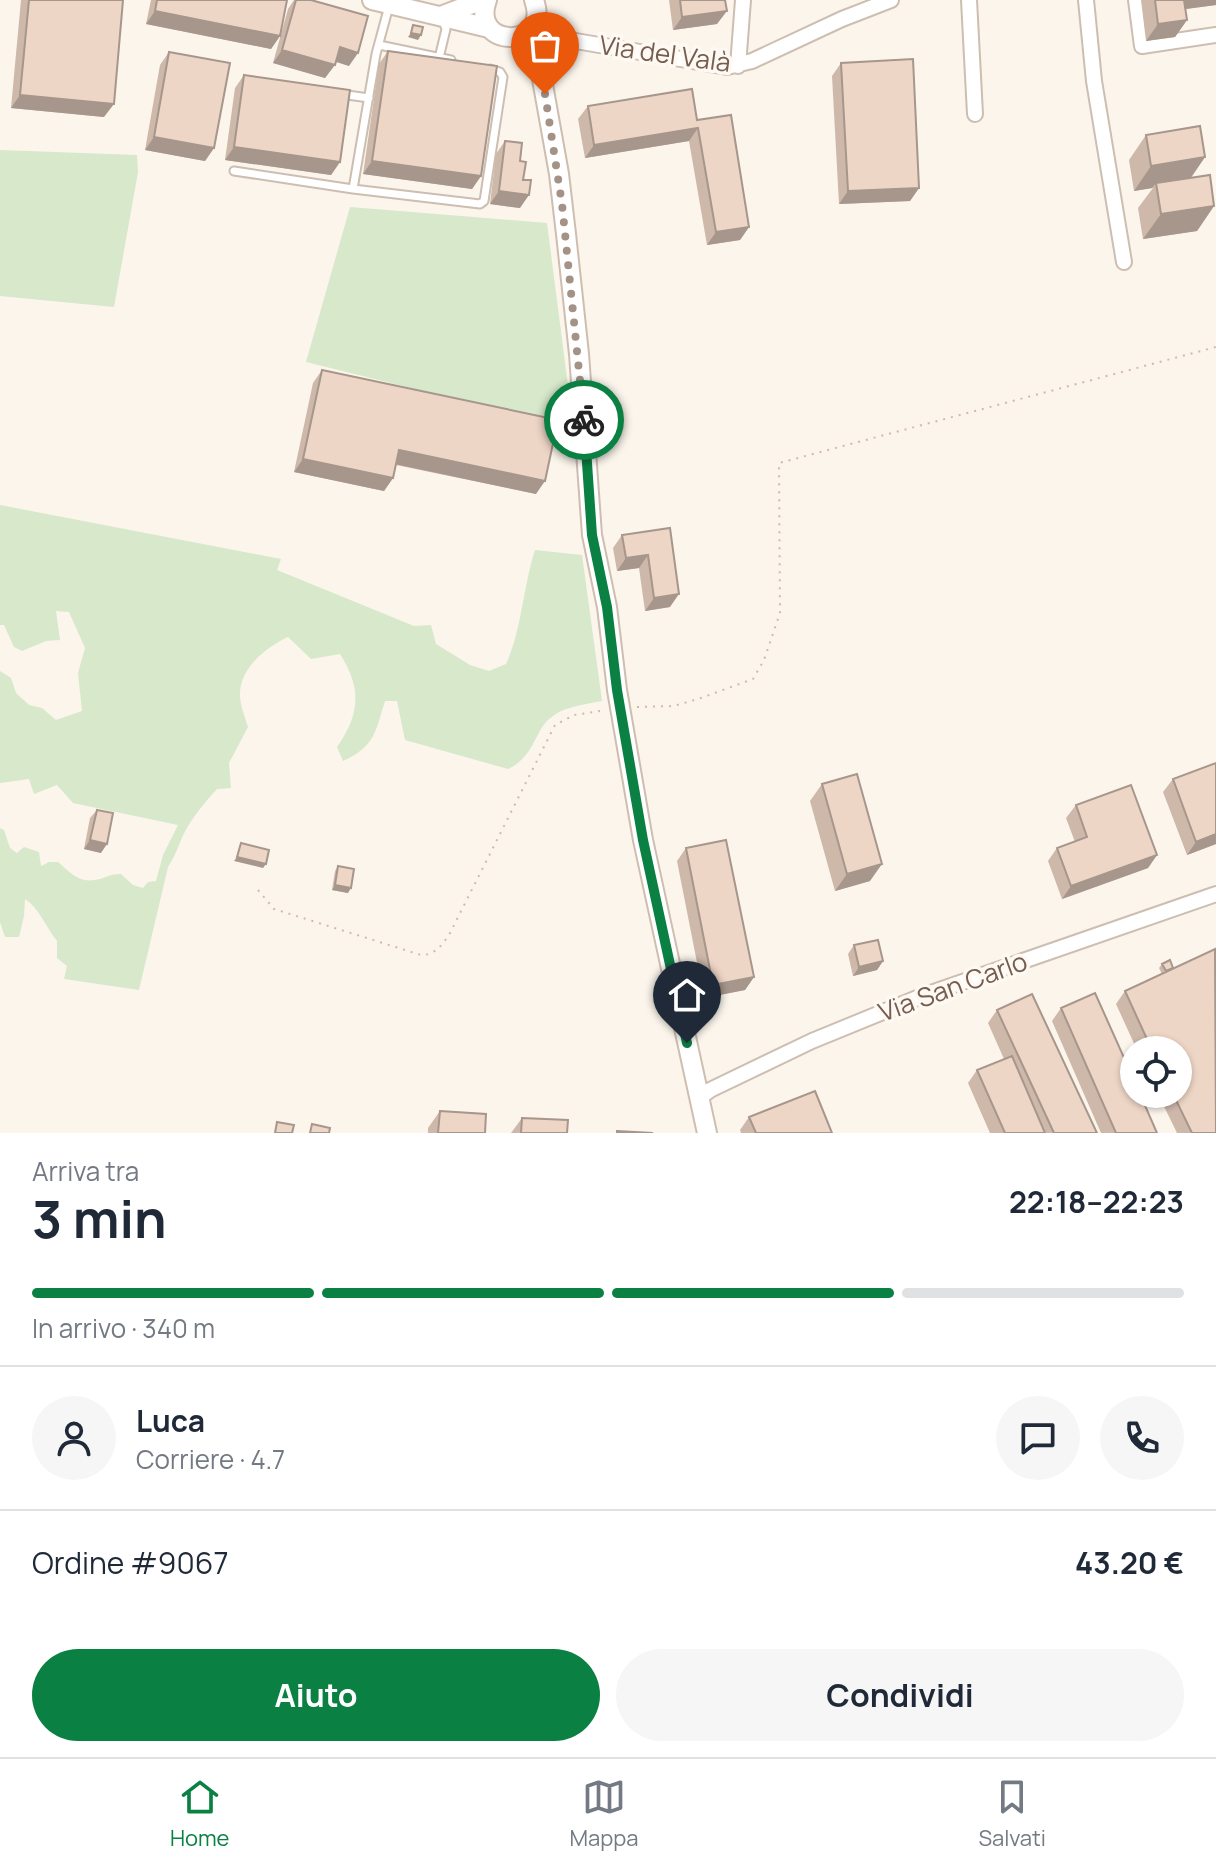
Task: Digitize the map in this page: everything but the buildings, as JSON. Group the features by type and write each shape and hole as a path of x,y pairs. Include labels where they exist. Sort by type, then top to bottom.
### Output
{"street":[{"path":"441,16 484,0 489,28 495,34 511,39 540,64"},
{"path":"511,39 528,32 534,23 537,7 534,0"},
{"path":"738,66 743,0"},
{"name":"Via del Valà","path":"534,23 570,40 700,64 738,66 891,0"},
{"path":"969,0 975,114"},
{"path":"1086,0 1094,81 1124,262"},
{"path":"1136,0 1142,46 1216,35"},
{"path":"380,2 489,28"},
{"path":"534,23 540,40 540,64 566,234 579,354 592,535 607,607 620,707 643,840 707,1133"},
{"name":"Via del Valà","path":"540,64 552,44 570,40"},
{"name":"Via San Carlo","path":"699,1098 812,1041 922,996 1216,894"}],"lane":[{"path":"353,189 379,45 380,2"},
{"path":"439,58 446,29 441,16"},
{"path":"379,45 467,64"},
{"path":"234,171 480,204 484,201 503,77 500,72 480,67"},
{"path":"325,92 369,98"}],"path":[{"path":"258,890 274,909 421,955 437,950 449,935 555,725 574,715 620,707 674,706 753,679 764,660 780,613 779,463 1216,347"}],"green space":[{"path":"0,150 137,155 138,172 114,307 0,296"},
{"path":"350,207 547,223 572,417 568,427 306,362"},
{"path":"0,505 281,559 277,570 414,626 431,625 436,644 470,665 489,671 506,664 511,651 535,550 582,555 602,701 570,708 553,716 542,727 525,756 508,769 405,740 397,701 385,701 368,744 343,761 337,747 350,723 355,701 355,690 347,666 340,654 311,659 288,637 280,641 255,660 244,676 240,699 248,727 229,763 231,788 217,789 202,807 185,831 168,867 139,990 64,979 67,966 57,958 57,941 39,913 25,899 19,937 5,937 0,922 0,828 4,830 10,848 17,853 24,847 39,852 41,866 58,862 83,880 121,874 133,885 143,888 148,882 156,881 163,855 178,825 73,803 57,785 34,794 29,779 0,783 0,671 11,678 16,693 29,705 42,708 56,720 82,711 78,673 85,648 69,612 56,611 60,640 46,641 22,651 14,647 4,625 0,625"}],"way so far":[{"path":"545,94 559,174 584,420"}],"route":[{"path":"584,420 592,535 607,607 617,690 643,840 687,1043"}]}
